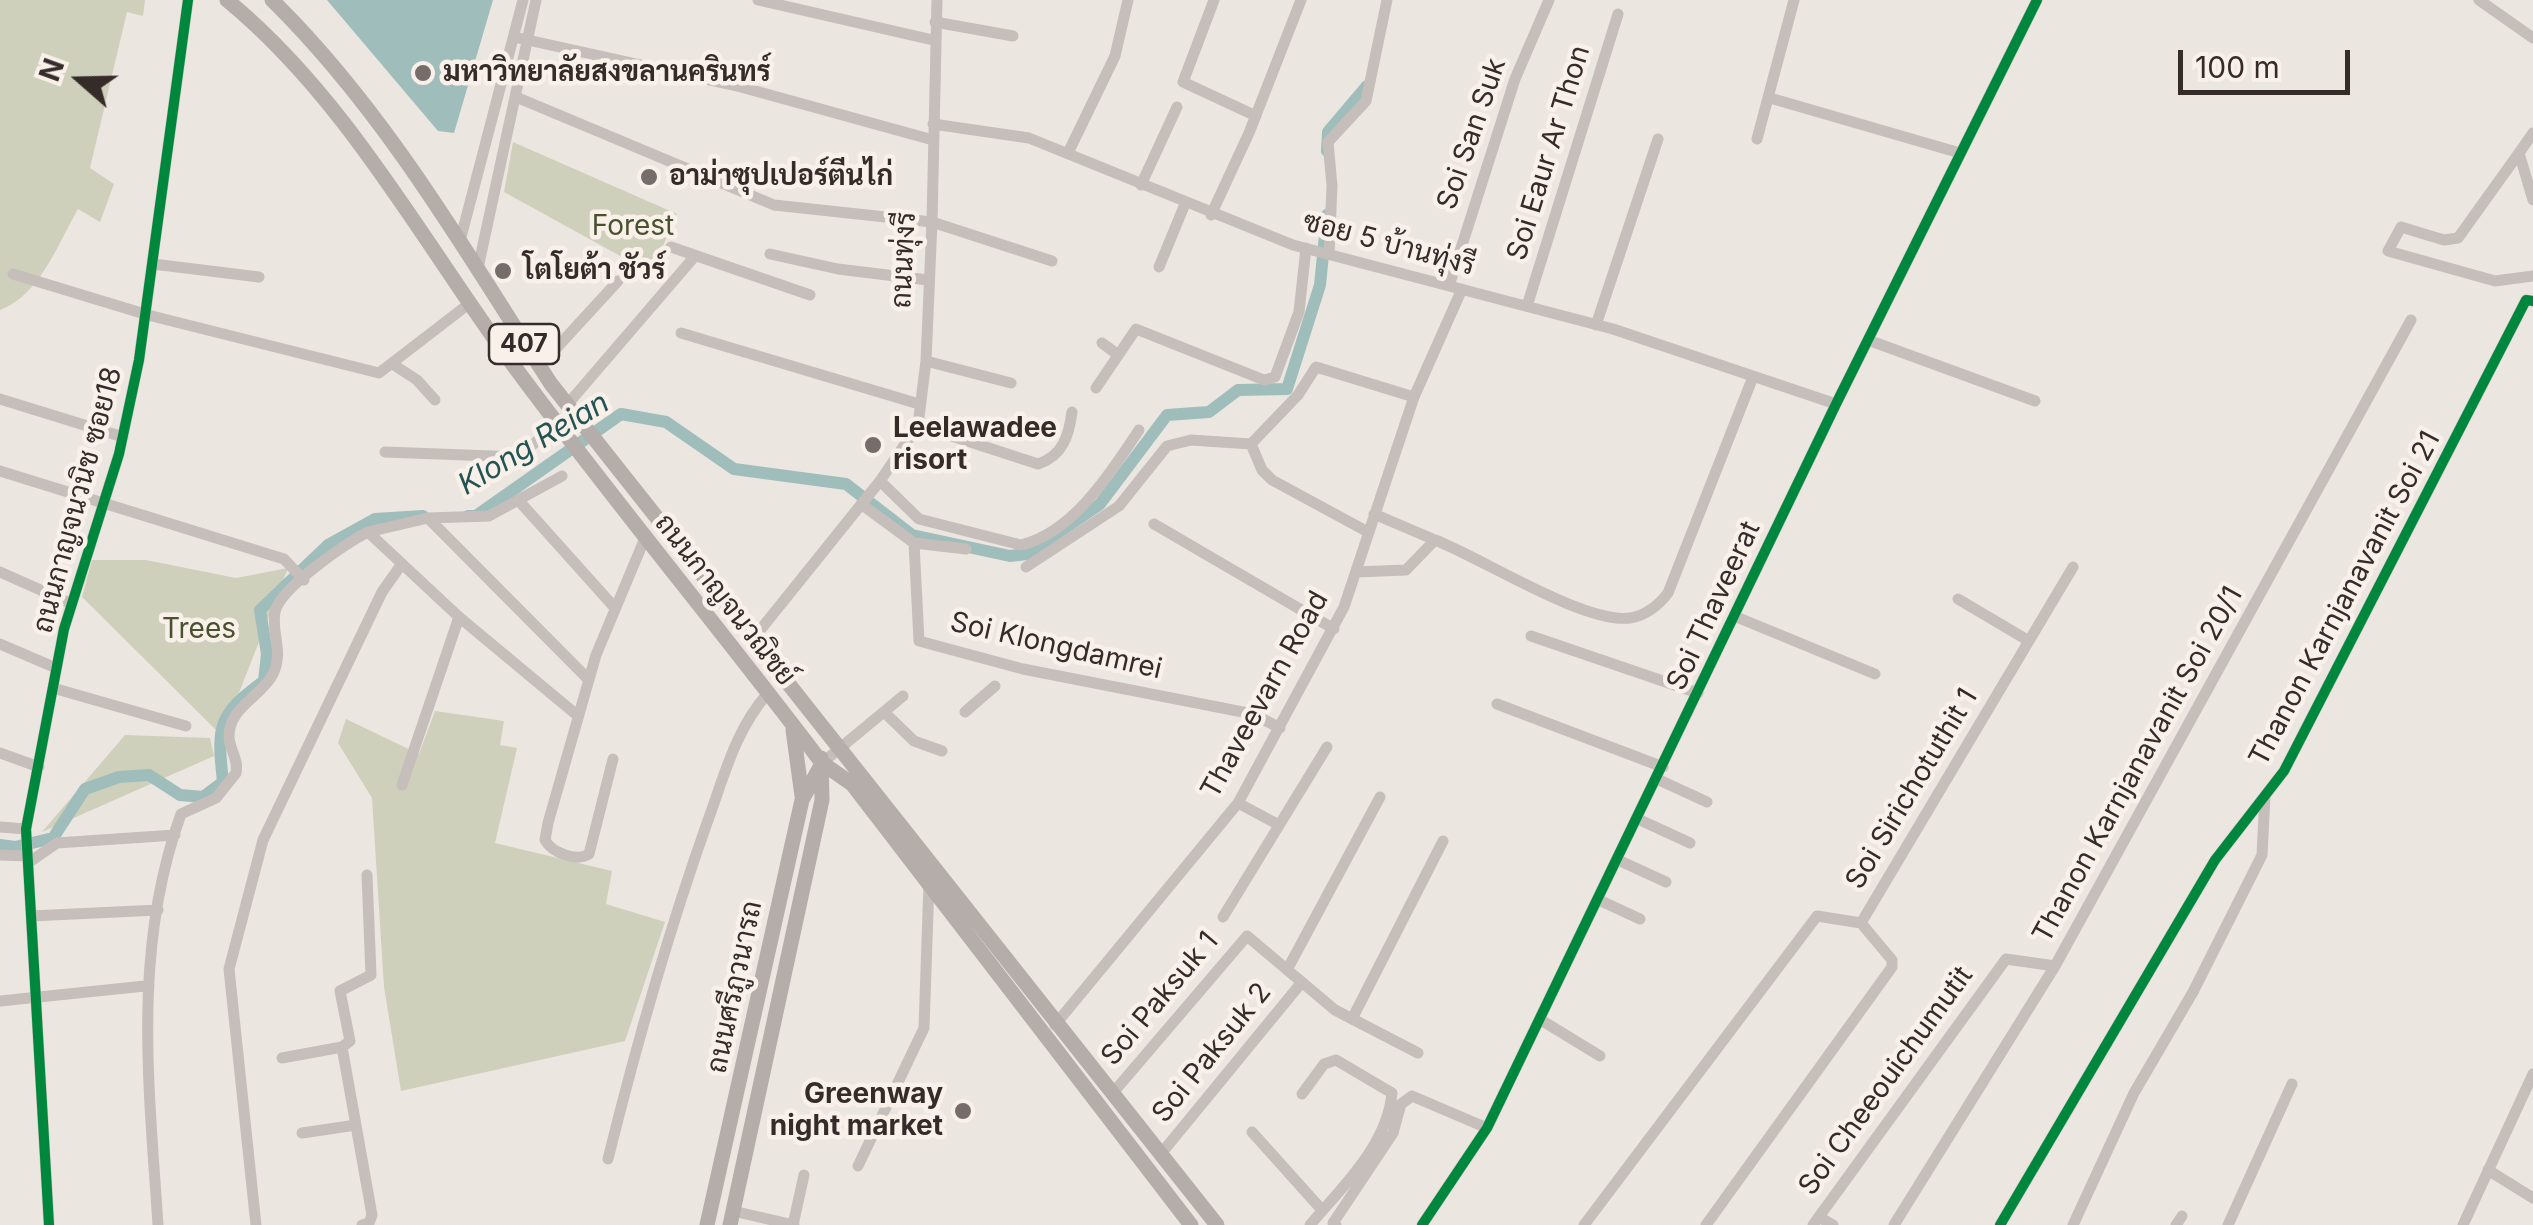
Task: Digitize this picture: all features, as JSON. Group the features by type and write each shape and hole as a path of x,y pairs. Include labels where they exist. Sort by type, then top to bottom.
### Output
{"main road":[{"name":"ถนนกาญจนวณิชย์","path":"227,0 273,43 343,120 559,426 822,764"},
{"name":"ถนนกาญจนวณิชย์","path":"272,0 364,104 460,241 539,366 812,716 929,883 1192,1225"},
{"path":"439,258 460,241"},
{"path":"457,284 478,268"},
{"name":"ถนนศรีภูวนารถ","path":"732,1218 822,800 822,764 812,716"},
{"path":"792,724 800,759 802,800"},
{"path":"822,764 857,782"},
{"name":"ถนนศรีภูวนารถ","path":"708,1225 802,800 822,764"},
{"name":"ถนนกาญจนวณิชย์","path":"857,782 1217,1225"},
{"path":"822,800 830,789 857,782"},
{"path":"723,1158 744,1163"}],"street":[{"name":"ถนนกาญจนวนิช ซอย18","path":"50,1225 26,831 56,668 123,437 148,315 188,0"},
{"path":"478,268 516,98 523,0"},
{"path":"460,241 520,39 536,0"},
{"path":"758,0 933,40"},
{"name":"ถนนทุ่งรี","path":"918,426 926,361 937,0"},
{"path":"1068,153 1114,56 1128,0"},
{"path":"1214,0 1184,82 1256,116"},
{"path":"1210,215 1256,116 1301,0"},
{"path":"1329,254 1332,186 1328,142 1366,101 1387,0"},
{"name":"Soi San Suk","path":"1455,287 1515,79 1548,0"},
{"path":"1758,139 1794,0"},
{"name":"Soi Thaveerat","path":"1422,1225 1487,1128 1836,404 2037,0"},
{"path":"2479,0 2533,38"},
{"name":"Soi Eaur Ar Thon","path":"1527,306 1618,14"},
{"path":"935,22 1013,36"},
{"path":"520,39 740,86 933,140"},
{"path":"516,98 774,204 932,222 1052,262"},
{"path":"1770,98 1960,153"},
{"path":"1140,185 1177,107"},
{"name":"ซอย 5 บ้านทุ่งรี","path":"934,124 1029,138 1210,215 1306,248 1596,325 1836,404"},
{"path":"2533,132 2458,238 2444,240 2401,227 2388,251 2488,280 2533,278"},
{"path":"1596,325 1658,138"},
{"path":"2519,153 2533,200"},
{"path":"1159,267 1186,204"},
{"path":"671,247 810,295"},
{"path":"1096,388 1136,328 1264,380 1274,378 1284,361 1300,312 1306,248"},
{"path":"770,254 856,272 928,280"},
{"path":"572,410 695,256"},
{"path":"152,264 260,277"},
{"path":"13,274 148,315 376,372 394,365 470,303"},
{"name":"Thanon Karnjanavanit Soi 21","path":"2000,1225 2215,860 2284,772 2529,300 2533,278"},
{"path":"539,366 618,281"},
{"name":"Thaveevarn Road","path":"1055,1025 1238,804 1334,629 1455,287"},
{"name":"Thanon Karnjanavanit Soi 20/1","path":"1894,1225 2055,966 2412,320"},
{"path":"681,333 919,404"},
{"path":"1868,340 2036,402"},
{"path":"1102,343 1117,354"},
{"path":"926,361 1010,383"},
{"path":"394,365 417,380 435,400"},
{"path":"1026,567 1119,502 1167,446 1191,440 1251,444 1289,406 1316,367 1414,397"},
{"path":"1374,514 1569,602 1624,619 1648,612 1668,593 1753,377"},
{"path":"0,399 123,437"},
{"path":"753,639 876,486 918,426 1038,464 1049,460 1067,440 1072,412"},
{"path":"385,452 519,456 559,426"},
{"path":"876,486 919,519 1016,544 1034,540 1102,490 1139,430"},
{"path":"1251,444 1262,470 1272,480 1368,532"},
{"path":"0,471 284,559 302,578"},
{"path":"158,1225 145,986 158,910 183,810 216,798 234,778 238,766 230,731 240,710 274,673 279,651 276,609 302,578 340,547 368,532 428,518 484,517 520,502 562,476"},
{"path":"1102,490 1119,502"},
{"path":"520,502 615,608"},
{"path":"861,504 914,543 966,548"},
{"path":"428,518 589,680"},
{"path":"1154,524 1334,629"},
{"path":"368,532 459,618 578,716"},
{"path":"612,759 589,854 580,858 552,850 546,833 578,716 615,608 645,538"},
{"path":"1356,572 1406,570 1435,540"},
{"name":"Soi Klongdamrei","path":"914,543 920,640 1023,669 1253,714 1280,728"},
{"path":"256,1225 229,969 263,840 382,592 401,565"},
{"name":"Soi Sirichotuthit 1","path":"1584,1225 1817,916 1861,923 2073,567"},
{"path":"0,572 72,604"},
{"path":"1958,599 2028,642"},
{"path":"1734,616 1875,674"},
{"path":"402,785 459,618"},
{"path":"1531,636 1698,693"},
{"path":"0,644 56,668"},
{"path":"966,712 995,686"},
{"path":"52,688 186,726"},
{"path":"608,1159 667,941 741,730 768,693"},
{"path":"822,764 836,748 904,696"},
{"path":"1497,704 1660,773 1707,802"},
{"path":"884,712 914,741 942,751"},
{"path":"1223,917 1327,747"},
{"path":"0,753 39,767"},
{"path":"2073,1225 2134,1094 2193,992 2262,855 2265,796"},
{"path":"1380,797 1287,970 1352,1019 1418,1054"},
{"path":"1238,804 1278,825"},
{"path":"1638,818 1690,843"},
{"path":"0,827 26,831"},
{"path":"0,855 28,858 57,843 175,835"},
{"path":"1352,1019 1443,841"},
{"path":"1618,860 1666,882"},
{"path":"282,1058 342,1047 350,1041 340,989 368,980 371,974 366,875"},
{"path":"858,1166 924,1028 929,883"},
{"path":"1599,900 1640,919"},
{"path":"30,916 158,910"},
{"path":"1706,1225 1892,966 1890,958 1861,923"},
{"name":"Soi Paksuk 1","path":"1112,1094 1247,936 1287,970"},
{"name":"Soi Cheeouichumutit","path":"1816,1221 2006,959 2055,966"},
{"name":"Soi Paksuk 2","path":"1160,1155 1302,982"},
{"path":"0,1000 145,986"},
{"path":"1540,1020 1600,1056"},
{"path":"342,1047 372,1215 370,1223 362,1225"},
{"path":"1302,1094 1324,1064 1336,1060 1392,1093 1384,1127 1362,1164 1310,1225"},
{"path":"2463,1225 2533,1074"},
{"path":"2228,1225 2292,1084"},
{"path":"1336,1225 1333,1222 1393,1133 1401,1104 1412,1096 1487,1128"},
{"path":"302,1133 356,1126"},
{"path":"1252,1132 1322,1210"},
{"path":"2488,1170 2533,1198"},
{"path":"732,1218 794,1225 804,1175"},
{"path":"1816,1221 1833,1225"}],"green space":[{"path":"0,0 145,0 143,16 127,12 90,168 114,184 100,222 78,209 37,281 14,303 0,310"},
{"name":"Forest","path":"513,142 677,214 651,273 504,192"},
{"name":"Trees","path":"92,560 146,560 236,578 288,568 222,736 82,597"},
{"path":"435,711 504,721 500,745 517,748 495,843 612,871 606,904 665,922 625,1041 401,1091 384,987 372,798 338,743 346,719 419,754"},
{"path":"125,735 210,738 214,756 42,832"}],"water":[{"name":"มหาวิทยาลัยสงขลานครินทร์","path":"327,0 493,0 454,133 438,131"}],"waterway":[{"name":"Klong Reian","path":"1327,151 1328,132 1367,86"},
{"name":"Klong Reian","path":"468,516 476,516 621,414 666,422 734,469 846,484 912,535 1010,556 1027,554 1100,504 1167,415 1209,412 1238,390 1287,389 1320,285 1327,215"},
{"name":"Klong Reian","path":"0,845 15,847 53,838 85,789 119,777 149,775 180,795 203,797 223,782 220,748 224,724 237,703 264,681 267,654 260,610 328,545 375,519 423,516"}],"cycle path":[{"path":"49,1225 26,829 64,629 119,454 139,360 188,0"},
{"path":"1422,1225 1487,1128 1836,404 2037,0"},
{"path":"2000,1225 2215,860 2284,771 2526,300 2533,301"}],"place":[{"name":"มหาวิทยาลัยสงขลานครินทร์","path":"423,73"},
{"name":"อาม่าซุปเปอร์ตีนไก่","path":"649,177"},
{"name":"โตโยต้า ชัวร์","path":"503,271"},
{"name":"Leelawadee risort","path":"873,445"},
{"name":"Greenway night market","path":"963,1111"}]}
